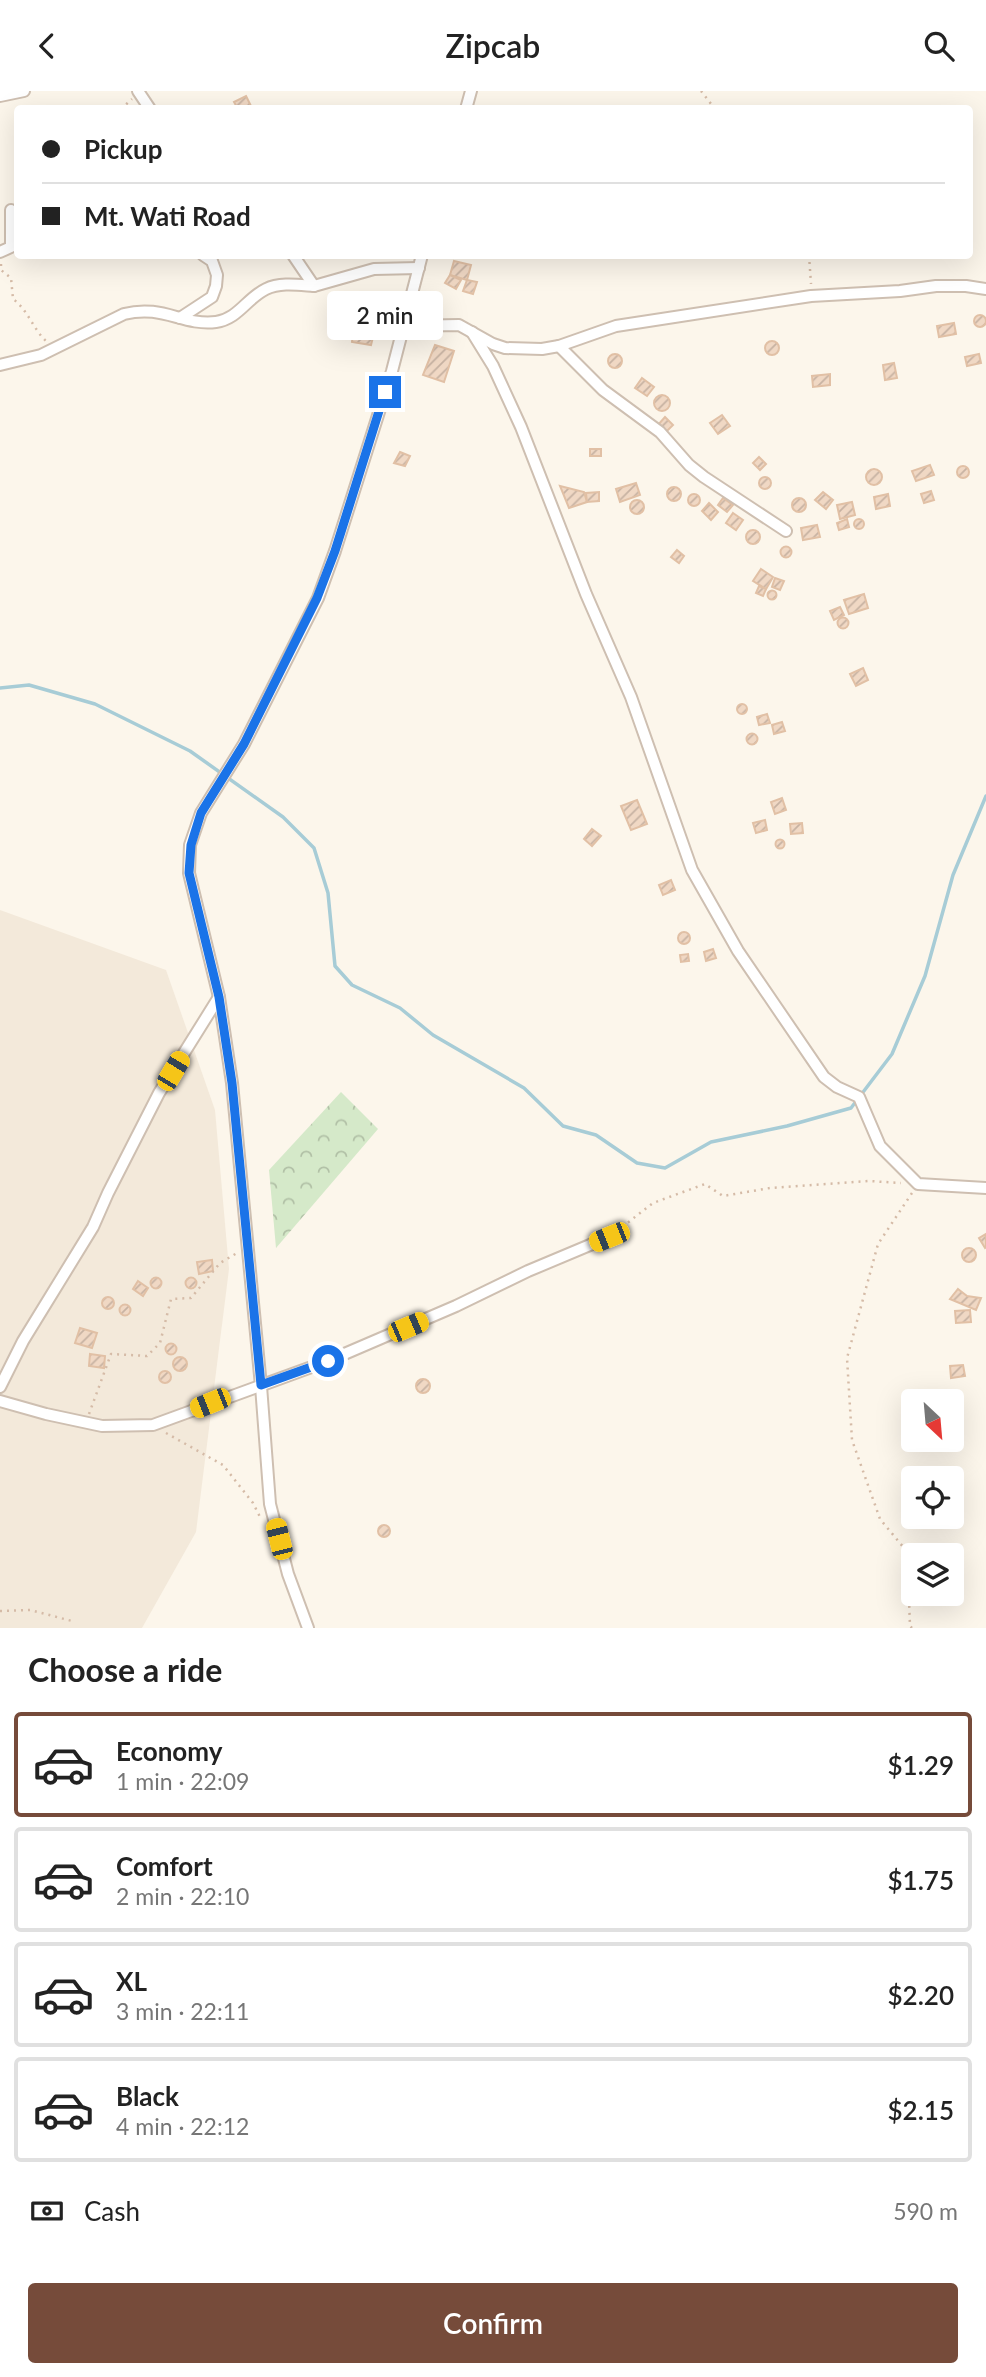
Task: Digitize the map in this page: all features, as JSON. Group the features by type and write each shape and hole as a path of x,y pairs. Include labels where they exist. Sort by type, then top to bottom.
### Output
{"street":[{"path":"0,96 24,91"},
{"path":"1,257 11,247 11,210"},
{"path":"180,318 212,297 217,275 209,259"},
{"path":"296,259 314,286"},
{"path":"308,1628 288,1574 270,1504 232,1083 219,997 189,873 191,845 201,813 244,744 317,598 362,467 421,259"},
{"path":"0,365 45,353 124,314 139,310 216,322 237,313 254,296 274,286 314,286 374,269 419,268"},
{"path":"404,326 459,325 506,348 542,349 616,326 811,296 900,291 936,286 986,289"},
{"path":"472,332 501,381 521,427 586,594 634,705 692,870 738,951 824,1077 837,1087 859,1097 880,1146 918,1184 986,1188"},
{"path":"559,345 603,390 660,432 689,465 786,531"},
{"path":"0,1387 23,1341 93,1227 159,1093 219,997"},
{"path":"0,1401 85,1423 123,1427 153,1425 328,1361 609,1237"}],"path":[{"path":"701,91 712,105"},
{"path":"1,257 1,270 11,278 13,299 22,305 39,334 46,340 45,353"},
{"path":"809,259 811,296"},
{"path":"609,1237 653,1203 705,1184 723,1196 770,1188 869,1181 918,1184"},
{"path":"901,1544 880,1519 852,1440 847,1358 878,1244 918,1184"},
{"path":"85,1423 111,1355 147,1356 160,1343 171,1299 191,1298 220,1263 248,1247"},
{"path":"153,1425 223,1465 253,1503 265,1527"},
{"path":"909,1606 912,1628"},
{"path":"0,1611 30,1610 72,1621"}],"shaded area":[{"path":"0,910 166,970 215,1110 229,1269 196,1532 142,1628 0,1628"}],"green space":[{"path":"341,1092 378,1129 276,1248 269,1170"}],"building":[{"path":"246,96 250,105 236,105 234,102"},
{"path":"454,261 471,265 467,280 450,275"},
{"path":"450,275 461,280 456,289 445,283"},
{"path":"467,280 477,282 473,294 463,291"},
{"path":"385,300 392,300 397,305 393,313 381,308"},
{"path":"975,316 985,316 985,326 975,326"},
{"path":"954,323 956,334 939,337 937,326"},
{"path":"353,333 373,337 371,345 352,342"},
{"path":"772,341 777,343 777,353 772,355 767,353 765,348 767,343"},
{"path":"435,345 454,351 444,382 423,375"},
{"path":"612,354 618,354 622,361 618,368 612,368 608,364 608,358"},
{"path":"979,354 981,363 967,366 965,357"},
{"path":"894,363 897,378 885,380 883,365"},
{"path":"830,374 830,385 813,387 812,376"},
{"path":"642,378 654,387 647,396 635,388"},
{"path":"662,395 670,403 662,411 654,403"},
{"path":"722,415 730,426 718,434 710,423"},
{"path":"665,417 673,425 666,432 658,425"},
{"path":"590,449 601,449 601,456 590,456"},
{"path":"400,452 410,456 405,466 394,463"},
{"path":"759,457 766,464 760,470 753,463"},
{"path":"930,465 934,475 916,481 912,471"},
{"path":"958,467 968,467 968,477 958,477"},
{"path":"874,469 882,477 874,485 866,477"},
{"path":"765,477 771,483 765,489 759,483"},
{"path":"636,483 640,495 620,502 616,489"},
{"path":"560,486 584,492 587,502 569,508"},
{"path":"671,487 677,487 681,494 677,501 671,501 667,497 667,491"},
{"path":"931,491 934,500 924,503 921,494"},
{"path":"599,492 599,501 587,502 586,493"},
{"path":"823,492 833,500 826,509 815,500"},
{"path":"694,494 700,500 694,506 688,500"},
{"path":"888,494 890,506 876,509 874,497"},
{"path":"723,498 733,505 727,512 718,505"},
{"path":"796,498 802,498 806,505 802,512 796,512 792,508 792,502"},
{"path":"634,500 640,500 644,507 640,514 634,514 630,510 630,504"},
{"path":"852,502 855,515 840,519 837,505"},
{"path":"709,503 718,512 711,520 702,511"},
{"path":"733,513 743,520 736,530 726,523"},
{"path":"847,519 849,527 839,530 837,523"},
{"path":"859,519 863,520 863,528 859,529 855,528 854,524 855,520"},
{"path":"817,525 820,537 803,540 801,528"},
{"path":"753,530 758,532 758,542 753,544 748,542 746,537 748,532"},
{"path":"786,546 792,552 786,558 780,552"},
{"path":"677,550 684,556 679,563 671,557"},
{"path":"761,569 773,577 766,589 753,581"},
{"path":"775,578 784,581 780,590 772,587"},
{"path":"759,586 766,589 763,596 756,593"},
{"path":"772,591 776,595 772,599 768,595"},
{"path":"864,594 868,608 849,614 844,600"},
{"path":"840,607 844,615 834,620 830,611"},
{"path":"843,618 847,619 847,627 843,628 839,627 838,623 839,619"},
{"path":"863,668 868,680 856,686 850,674"},
{"path":"742,704 746,705 746,713 742,714 738,713 737,709 738,705"},
{"path":"767,714 770,723 759,725 757,717"},
{"path":"782,722 785,731 774,734 772,725"},
{"path":"752,733 758,739 752,745 746,739"},
{"path":"782,798 786,810 775,814 771,802"},
{"path":"637,800 647,824 631,830 621,806"},
{"path":"765,820 767,830 756,833 753,823"},
{"path":"802,823 803,833 791,834 790,824"},
{"path":"592,829 601,836 592,846 584,839"},
{"path":"780,839 785,844 780,849 775,844"},
{"path":"671,880 675,890 663,895 659,885"},
{"path":"684,932 690,938 684,944 678,938"},
{"path":"713,949 716,958 706,961 704,952"},
{"path":"688,954 689,961 681,962 680,955"},
{"path":"986,1234 986,1247 985,1248 979,1238"},
{"path":"969,1248 974,1250 974,1260 969,1262 964,1260 962,1255 964,1250"},
{"path":"212,1260 213,1271 199,1274 197,1262"},
{"path":"156,1277 162,1283 156,1289 150,1283"},
{"path":"191,1277 197,1283 191,1289 185,1283"},
{"path":"138,1281 148,1288 143,1296 133,1289"},
{"path":"958,1289 967,1296 981,1298 976,1310 950,1299"},
{"path":"108,1297 114,1303 108,1309 102,1303"},
{"path":"125,1305 129,1306 129,1314 125,1315 121,1314 120,1310 121,1306"},
{"path":"970,1310 971,1322 956,1323 955,1311"},
{"path":"80,1328 97,1333 92,1348 75,1343"},
{"path":"171,1343 177,1349 171,1355 165,1349"},
{"path":"90,1354 105,1356 104,1368 89,1366"},
{"path":"180,1357 185,1359 185,1369 180,1371 175,1369 173,1364 175,1359"},
{"path":"963,1365 965,1376 951,1378 950,1366"},
{"path":"165,1371 171,1377 165,1383 159,1377"},
{"path":"423,1379 428,1381 428,1391 423,1393 418,1391 416,1386 418,1381"},
{"path":"384,1525 390,1531 384,1537 378,1531"}],"waterway":[{"path":"0,688 29,685 95,704 190,751 283,817 314,848 328,893 335,966 352,985 400,1008 433,1035 524,1088 563,1126 596,1135 637,1163 665,1168 711,1142 787,1126 851,1108 892,1054 925,976 953,875 986,796"}],"route":[{"path":"328,1361 261,1385 232,1083 219,997 189,873 191,845 201,813 244,744 317,598 335,551 385,392"}]}
